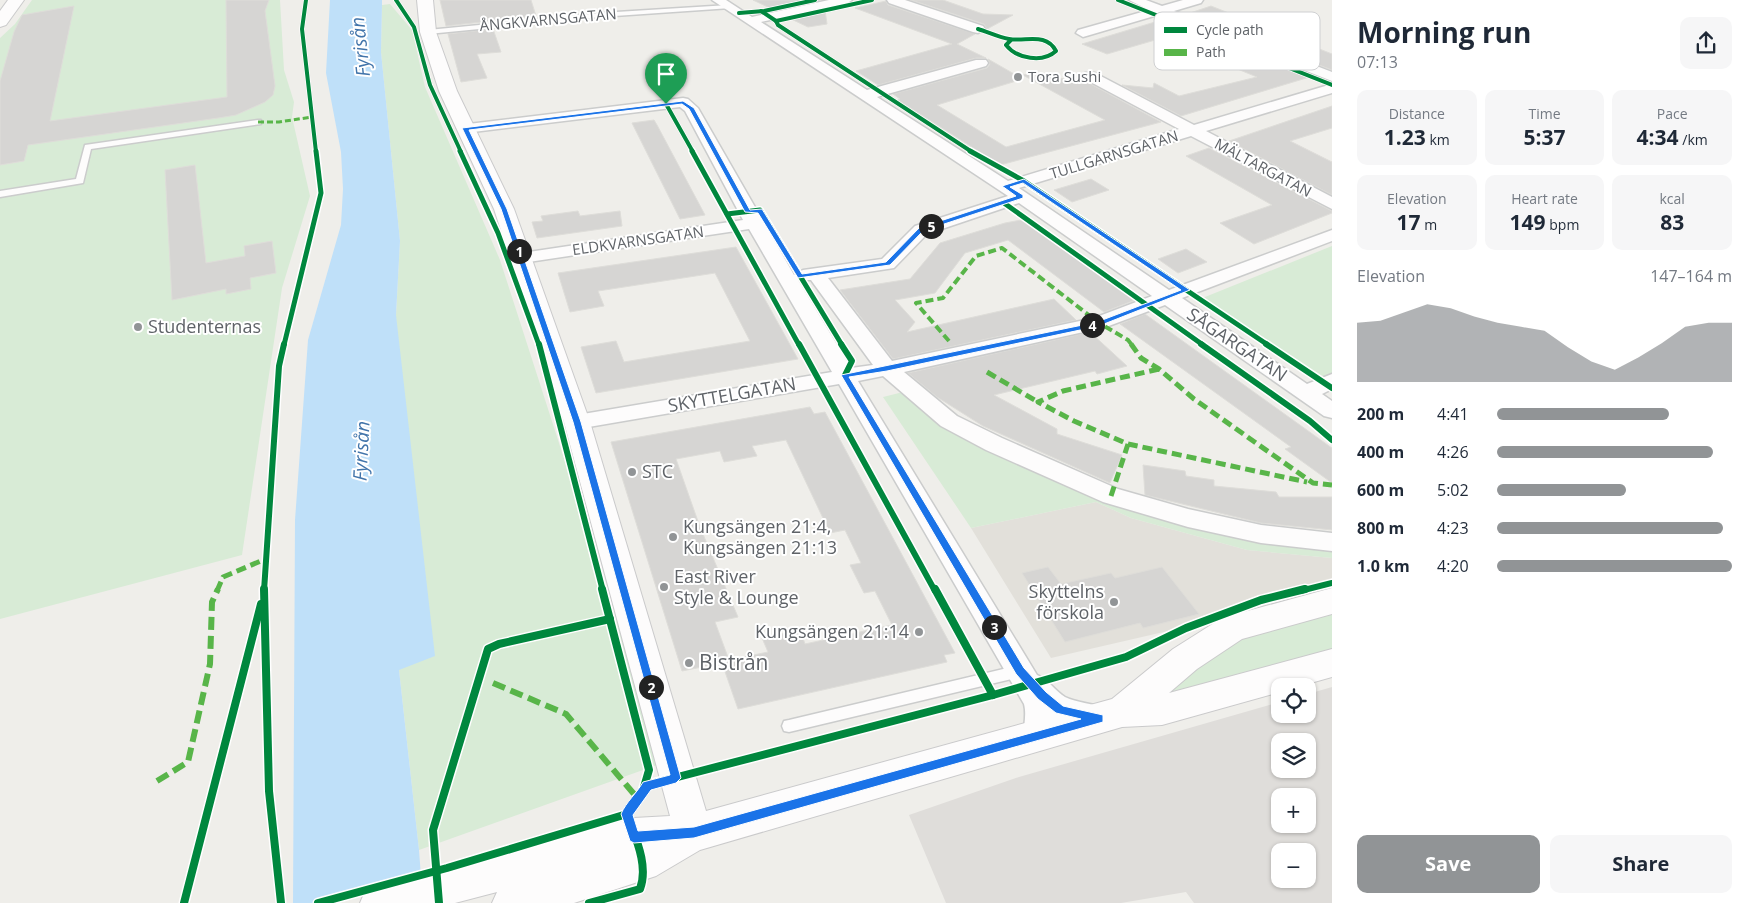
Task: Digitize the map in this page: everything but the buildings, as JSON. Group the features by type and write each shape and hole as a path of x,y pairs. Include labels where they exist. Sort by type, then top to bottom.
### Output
{"street":[{"path":"0,22 16,0"},
{"path":"425,0 428,32 448,91 504,209 577,422 673,769 694,833"},
{"path":"750,21 846,0"},
{"path":"893,0 978,29"},
{"path":"1135,0 1164,12"},
{"path":"1083,33 1196,0"},
{"name":"ÅNGKVARNSGATAN","path":"723,4 750,21"},
{"name":"SÅGARGATAN","path":"750,21 1005,186 1332,411"},
{"path":"867,95 981,63"},
{"path":"1314,70 1332,77"},
{"name":"TULLGARNSGATAN","path":"1090,76 1194,131"},
{"name":"TULLGARNSGATAN","path":"1005,186 1194,131 1332,88"},
{"path":"465,128 683,102 691,108 787,278 1040,707 1040,725 1036,737"},
{"name":"MÄLTARGATAN","path":"1194,131 1332,204"},
{"path":"787,278 888,264 921,230 1021,197"},
{"name":"ELDKVARNSGATAN","path":"522,258 755,223"},
{"name":"SKYTTELGATAN","path":"577,422 887,369 1099,323 1332,235"},
{"path":"816,275 887,369 950,422 994,444 1111,496 1188,518 1262,534 1332,542"},
{"path":"1306,393 1332,381"},
{"path":"1020,671 1042,696 1060,710 1111,715 1185,658 1233,628 1332,601"},
{"path":"380,903 634,837 694,833 1111,715 1162,710 1332,663"},
{"path":"512,903 642,862 694,833"}],"lane":[{"name":"ÅNGKVARNSGATAN","path":"428,32 723,4"},
{"path":"0,194 80,181 88,147 258,122"},
{"path":"789,726 1020,671"}],"shaded area":[{"path":"1096,502 1131,518 1247,550 1332,558 1332,578 1258,597 1181,628 1051,658 971,528"},
{"path":"1332,687 1332,903 1194,903 1186,892 1121,903 946,903 909,815 1019,777 1271,705 1271,723 1316,723 1316,692"}],"green space":[{"name":"Studenternas","path":"32,0 280,0 284,70 294,102 292,117 310,196 282,288 242,555 0,619 0,38 15,24"},
{"path":"390,4 412,30 425,87 500,260 647,716 657,765 419,850 399,670 396,315 400,241 381,52 382,5"},
{"path":"1332,246 1332,376 1322,381 1200,299"},
{"path":"915,389 990,445 1135,510 1246,541 1332,549 1332,558 1247,550 1131,518 1096,502 971,528 883,397"},
{"path":"1332,607 1332,653 1166,700 1160,694 1238,631"}],"water":[{"name":"Fyrisån","path":"330,0 382,0 381,52 400,241 396,315 435,656 399,670 423,903 293,903 295,520 308,340 341,225 343,189 341,152 326,73"}],"pier":[{"path":"423,875 425,903 318,903"}],"marked path":[{"path":"258,122 279,122 312,117"},
{"path":"949,341 916,303 943,298 976,256 1002,248 1099,323 1128,340 1141,358 1159,369 1194,399 1313,483 1332,485"},
{"path":"1159,369 1063,391 1038,402 1074,421 1128,444 1307,482"},
{"path":"987,372 1038,402"},
{"path":"1111,496 1128,444"},
{"path":"157,781 188,762 210,664 212,602 223,577 268,558"},
{"path":"493,683 566,714 639,800"}],"cycle path":[{"path":"281,903 269,791 264,595 279,366 321,193 302,29 306,0"},
{"path":"318,903 447,868 627,814 642,794 649,770 538,341 498,233 430,85 414,27 396,0"},
{"path":"739,13 764,11 815,0"},
{"path":"776,21 872,0"},
{"path":"1118,0 1154,14"},
{"path":"761,11 776,21 778,25 899,106 992,164 1024,181 1332,388"},
{"path":"978,29 1009,39 1042,39 1053,45 1056,51 1046,57 1032,58 1018,54 1008,48 1006,45 1011,40"},
{"path":"1294,70 1332,85"},
{"path":"666,104 993,695"},
{"path":"1004,203 1310,421 1332,440"},
{"path":"727,214 760,210 852,361 845,375"},
{"path":"647,785 993,695 1126,657 1186,628 1261,600 1332,583"},
{"path":"184,903 261,604"},
{"path":"439,903 433,830 488,649 499,644 610,619"},
{"path":"589,903 640,889 643,882 642,863 627,814"}],"place":[{"name":"Tora Sushi","path":"1018,77"},
{"name":"Studenternas","path":"138,327"},
{"name":"STC","path":"632,472"},
{"name":"Kungsängen 21:4, Kungsängen 21:13","path":"673,537"},
{"name":"East River Style & Lounge","path":"664,587"},
{"name":"Skyttelns förskola","path":"1114,602"},
{"name":"Kungsängen 21:14","path":"919,632"},
{"name":"Bistrån","path":"689,663"}],"route":[{"path":"683,102 691,108 748,212 760,210 800,276 823,275 888,264 921,230 1021,197 1005,186 1024,181 1186,290 1099,323 887,369 845,375 1020,671 1025,674 1042,696 1060,710 1099,718 694,833 634,837 627,814 639,800 647,786 676,778 577,422 504,209 465,128 666,104 683,102"}]}
